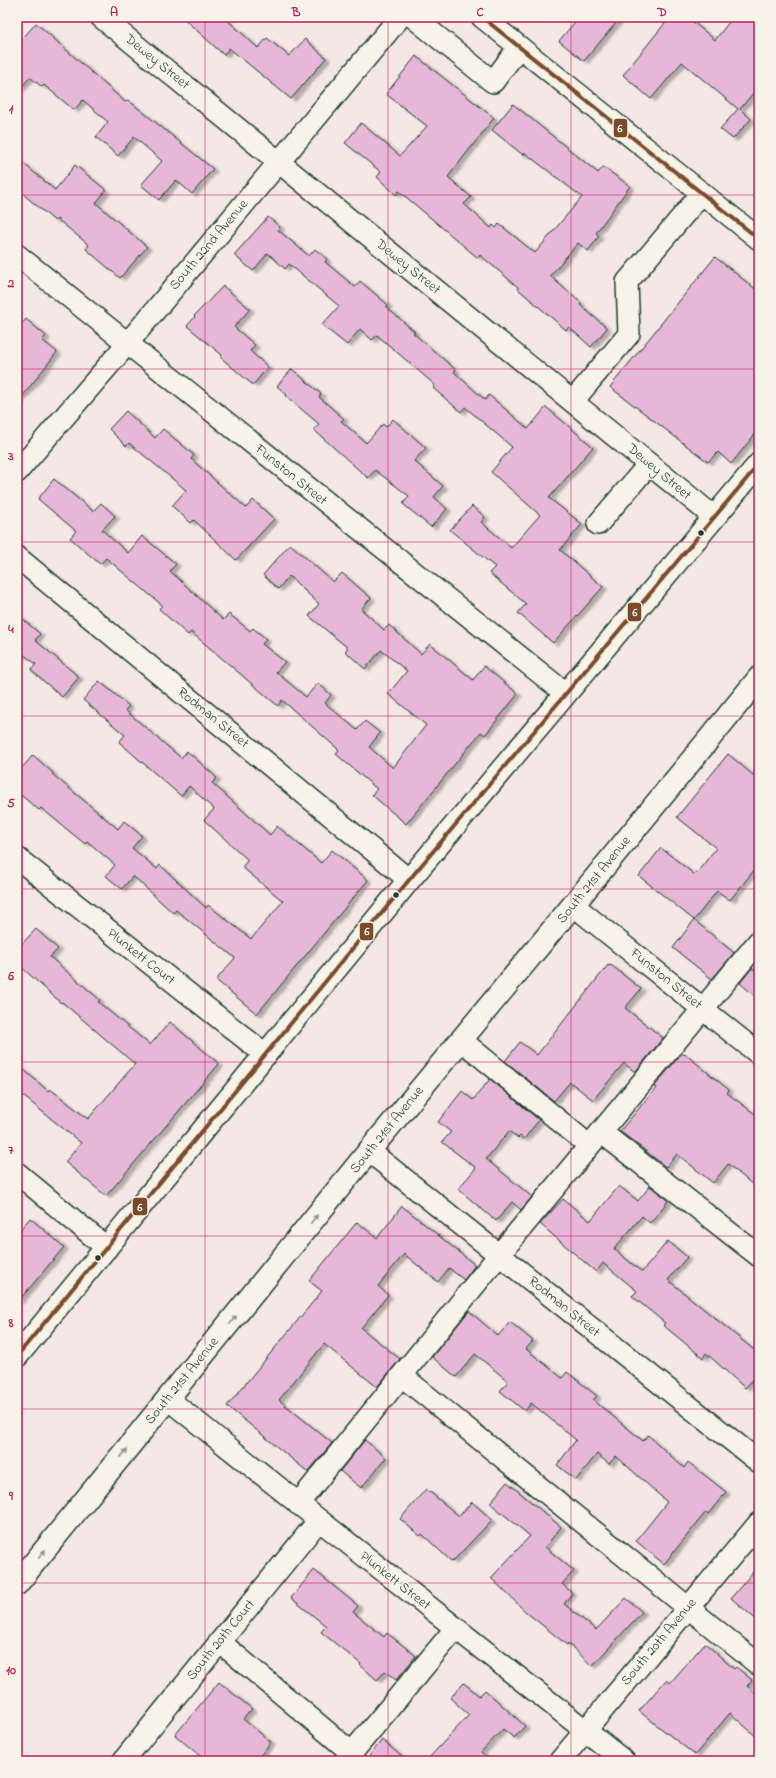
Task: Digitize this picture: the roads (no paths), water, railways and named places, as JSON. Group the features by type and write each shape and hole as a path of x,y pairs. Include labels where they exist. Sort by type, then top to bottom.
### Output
{"main road":[{"path":"17,1356 409,880 759,464"},
{"name":"South 21st Avenue","path":"17,1584 369,1151 574,905 759,678"}],"street":[{"name":"Dewey Street","path":"101,17 280,161 714,517"},
{"name":"South 22nd Avenue","path":"17,472 127,344 400,17"},
{"path":"413,17 493,82 519,47"},
{"path":"482,17 759,239"},
{"path":"573,401 628,334 627,282 702,193"},
{"name":"Funston Street","path":"17,255 565,693"},
{"path":"598,524 649,464"},
{"name":"Rodman Street","path":"17,557 409,880"},
{"name":"Plunkett Court","path":"17,858 266,1055"},
{"name":"Funston Street","path":"574,905 759,1054"},
{"path":"298,1504 499,1255 759,941"},
{"path":"461,1040 580,1138"},
{"path":"601,1132 759,1256"},
{"name":"Rodman Street","path":"369,1151 759,1462"},
{"path":"17,1173 107,1248"},
{"path":"402,1376 759,1665"},
{"name":"Plunkett Street","path":"168,1399 318,1520 624,1761"},
{"name":"South 20th Court","path":"123,1761 318,1520"},
{"name":"South 20th Avenue","path":"560,1761 759,1523"},
{"path":"220,1642 348,1757 456,1628"}]}
